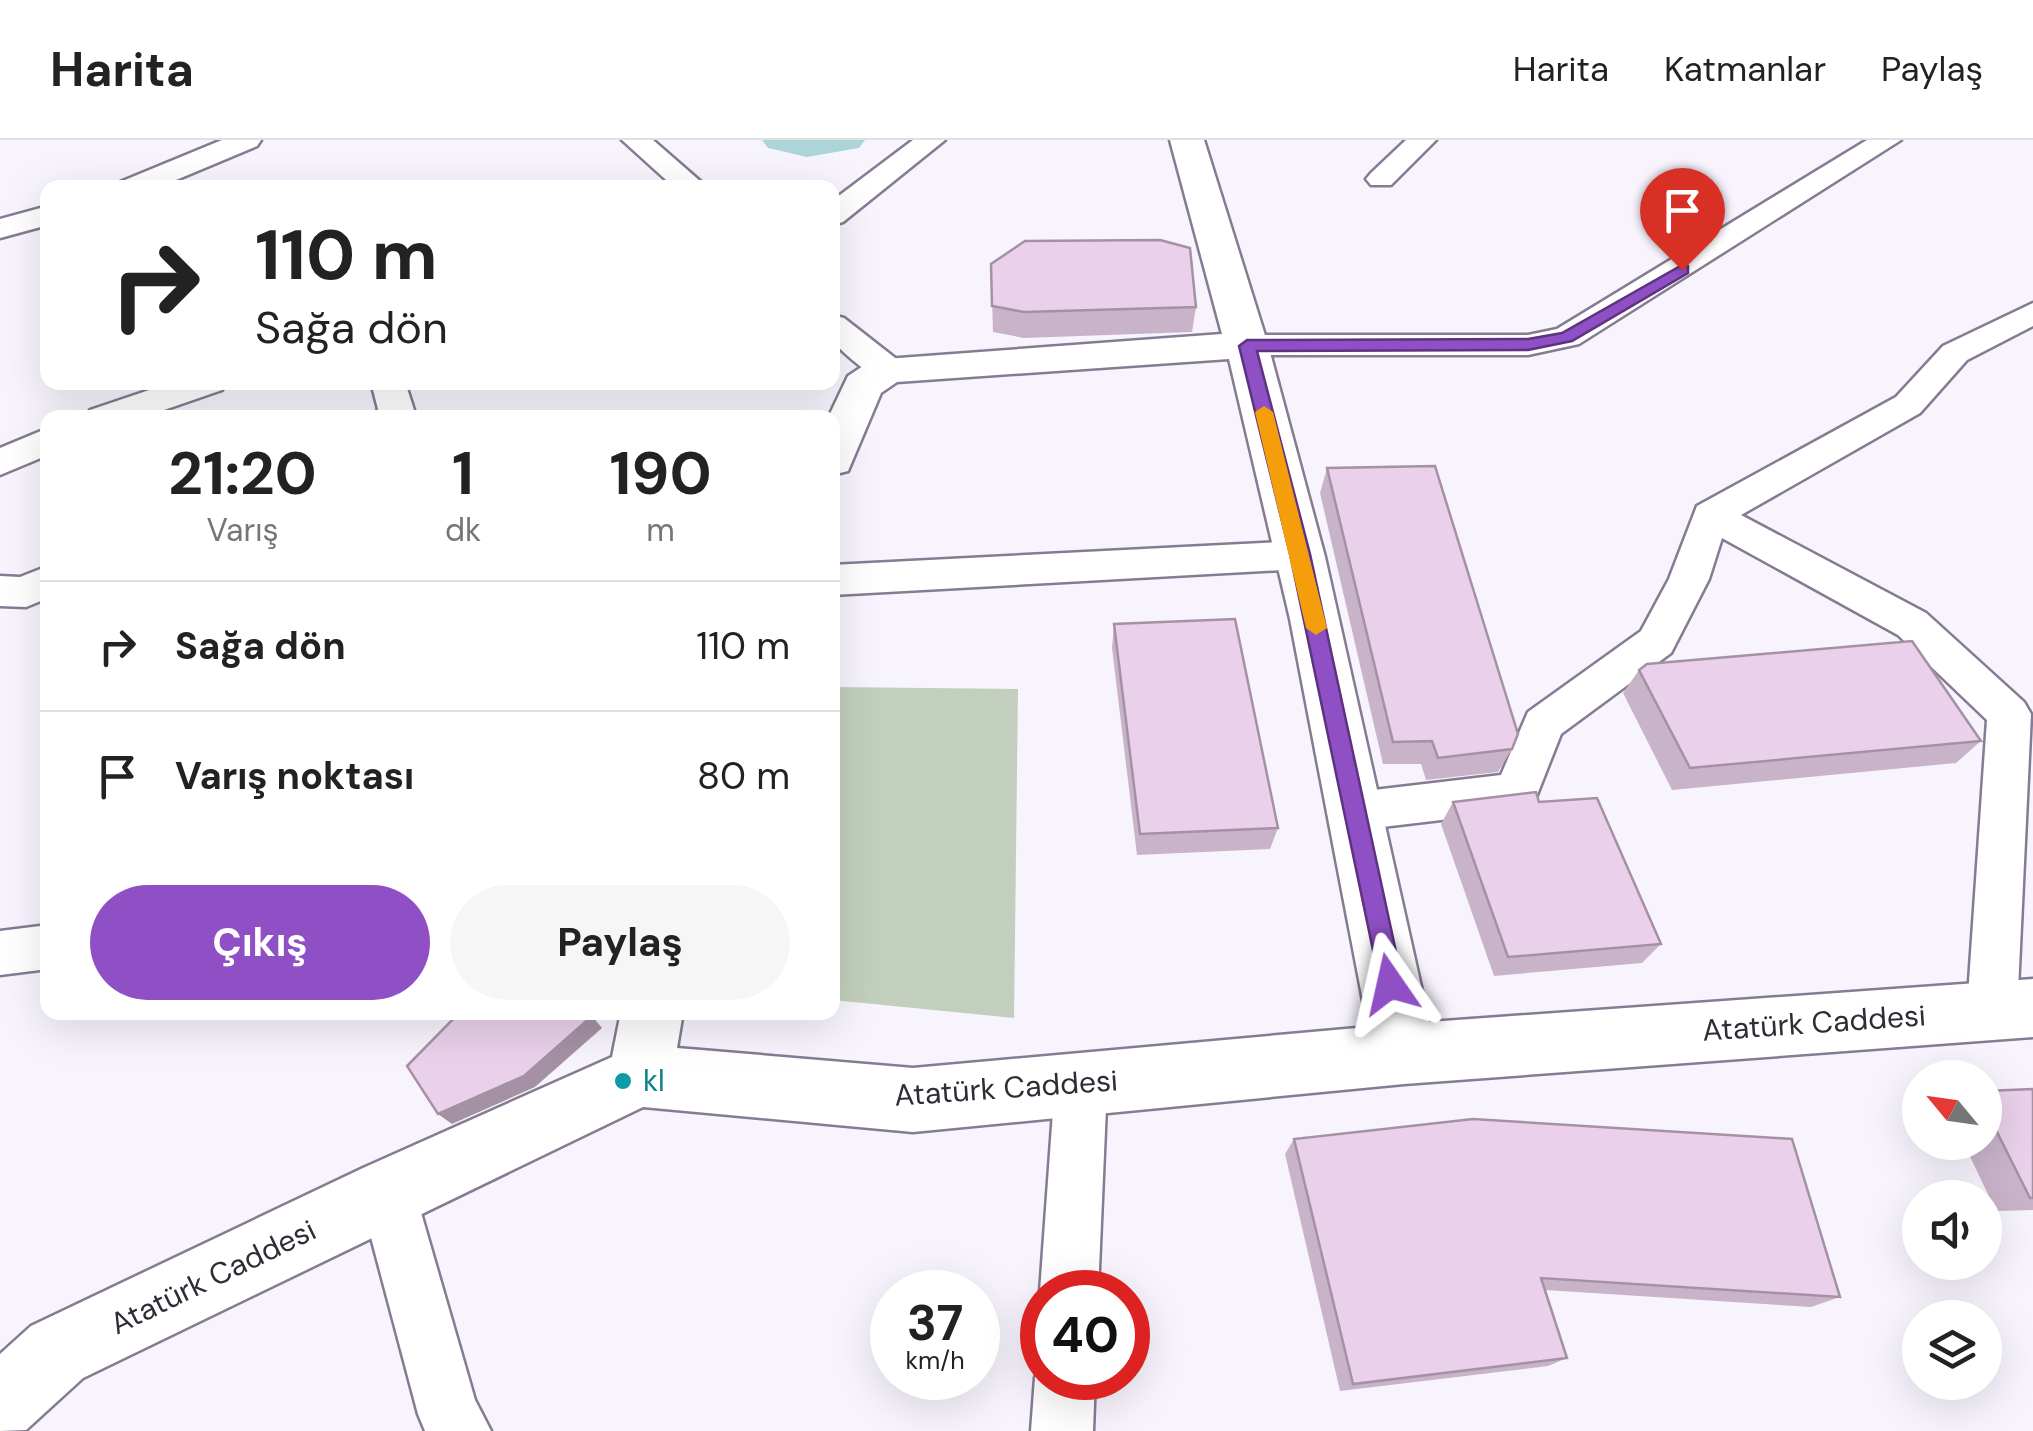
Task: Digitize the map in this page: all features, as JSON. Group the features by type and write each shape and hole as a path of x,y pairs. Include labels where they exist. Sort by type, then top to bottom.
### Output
{"street":[{"path":"150,180 247,140"},
{"path":"636,140 684,180"},
{"path":"840,210 930,140"},
{"path":"1186,140 1247,346 1300,554 1357,811 1404,1054"},
{"path":"1381,179 1422,140"},
{"path":"840,441 863,386 887,369 1247,346 1528,345 1566,338 1887,140"},
{"path":"0,230 40,218"},
{"path":"1357,811 1518,792 1543,724 1656,642 1690,579 1710,515 1908,405 1955,353 2033,313"},
{"path":"840,331 887,369"},
{"path":"127,410 186,390"},
{"path":"0,463 40,444"},
{"path":"1710,515 1912,624 2008,714 2013,1009"},
{"path":"840,580 1300,554"},
{"path":"0,953 40,948"},
{"name":"Atatürk Caddesi","path":"0,1404 57,1352 387,1192 639,1032 913,1100 1404,1054 2013,1009"},
{"path":"1071,1270 1081,1084"},
{"path":"387,1192 449,1414 460,1431"},
{"path":"1062,1431 1063,1400"}],"green space":[{"path":"840,687 1018,689 1014,1018 840,1001"}],"building":[{"path":"1160,240 1190,248 1196,307 1024,312 992,306 991,264 1025,241"},
{"path":"1435,466 1518,734 1512,749 1438,758 1432,741 1393,742 1327,468"},
{"path":"1235,619 1278,828 1140,834 1114,624"},
{"path":"1912,641 1981,741 1690,768 1639,670 1647,664"},
{"path":"1536,792 1539,802 1597,798 1661,944 1508,957 1453,802"},
{"path":"452,1020 587,1020 524,1076 438,1114 407,1066"},
{"path":"2033,1089 2033,1198 2002,1142 2002,1090"},
{"path":"1473,1119 1792,1139 1840,1297 1541,1278 1567,1358 1353,1384 1294,1139"}],"waterway":[{"path":"781,140 807,146 846,140"}],"slow traffic":[{"path":"1264,412 1316,628"}],"place":[{"name":"kl","path":"623,1081"}],"route":[{"path":"1390,984 1357,811 1300,554 1247,346 1528,345 1566,338 1682,270"}]}
